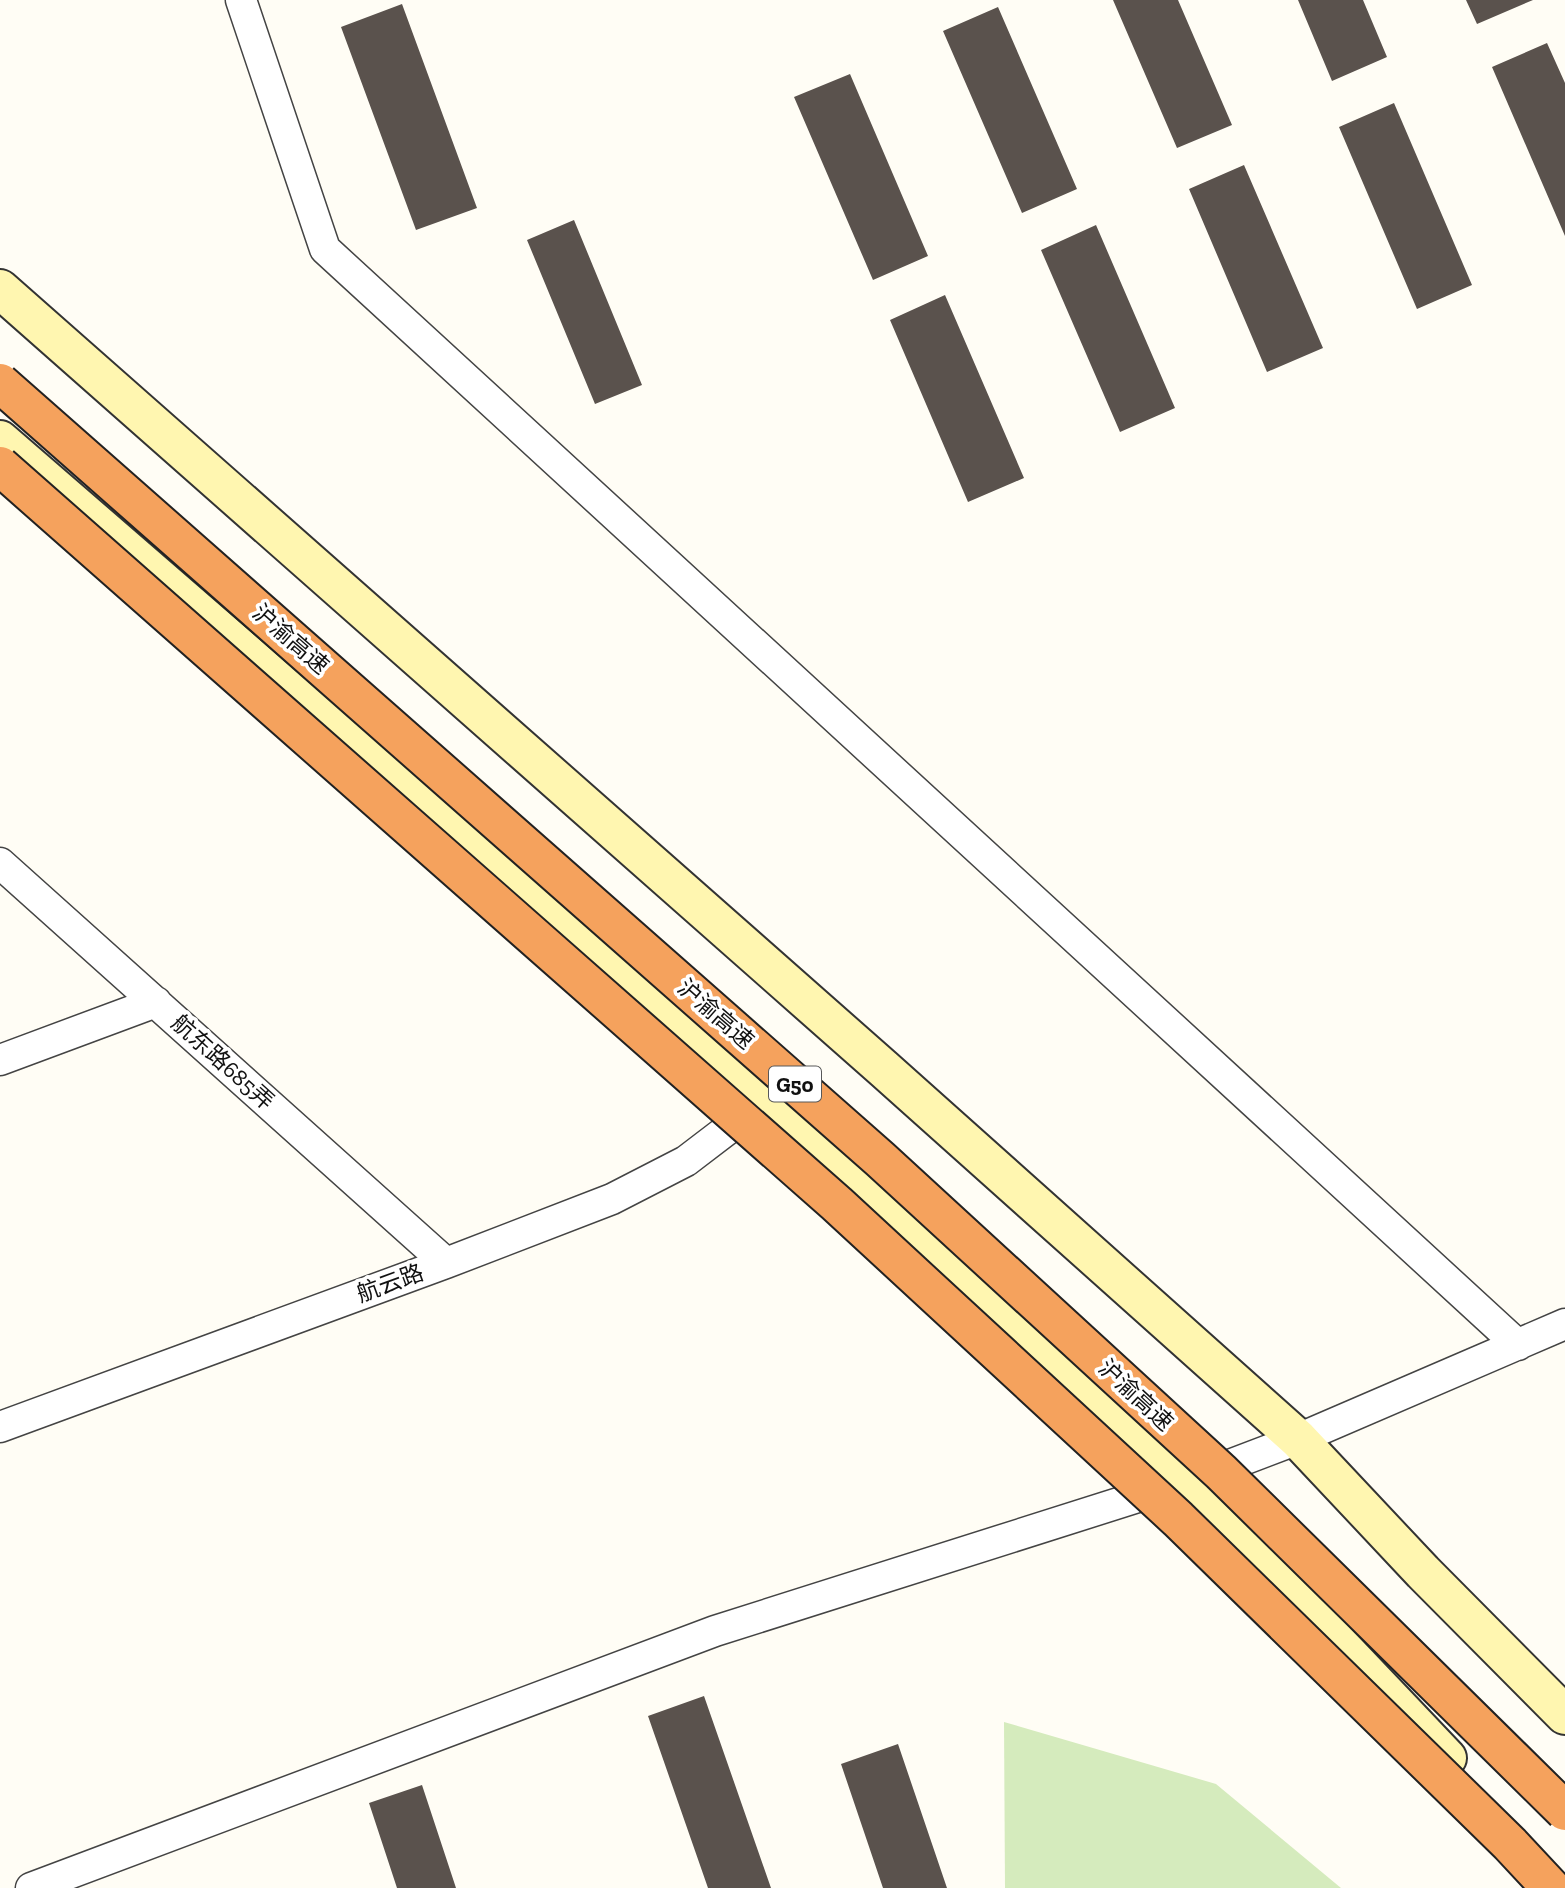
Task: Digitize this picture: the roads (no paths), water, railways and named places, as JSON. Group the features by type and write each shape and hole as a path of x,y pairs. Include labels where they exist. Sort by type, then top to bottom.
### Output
{"highway":[{"name":"沪渝高速","path":"0,383 880,1159 1220,1472 1565,1811"},
{"name":"G50","path":"0,466 837,1204 1178,1518 1510,1844 1551,1888"}],"street":[{"path":"240,0 325,249 1518,1345"},
{"path":"0,289 884,1069 1298,1439 1423,1572 1565,1715"},
{"path":"0,440 600,960 1185,1482 1565,1882"},
{"name":"航东路685弄","path":"0,863 446,1263"},
{"path":"0,1060 156,1002"},
{"name":"航云路","path":"0,1427 612,1199 686,1161 761,1104"},
{"path":"31,1888 715,1631 1185,1482 1298,1439 1565,1324"}]}
